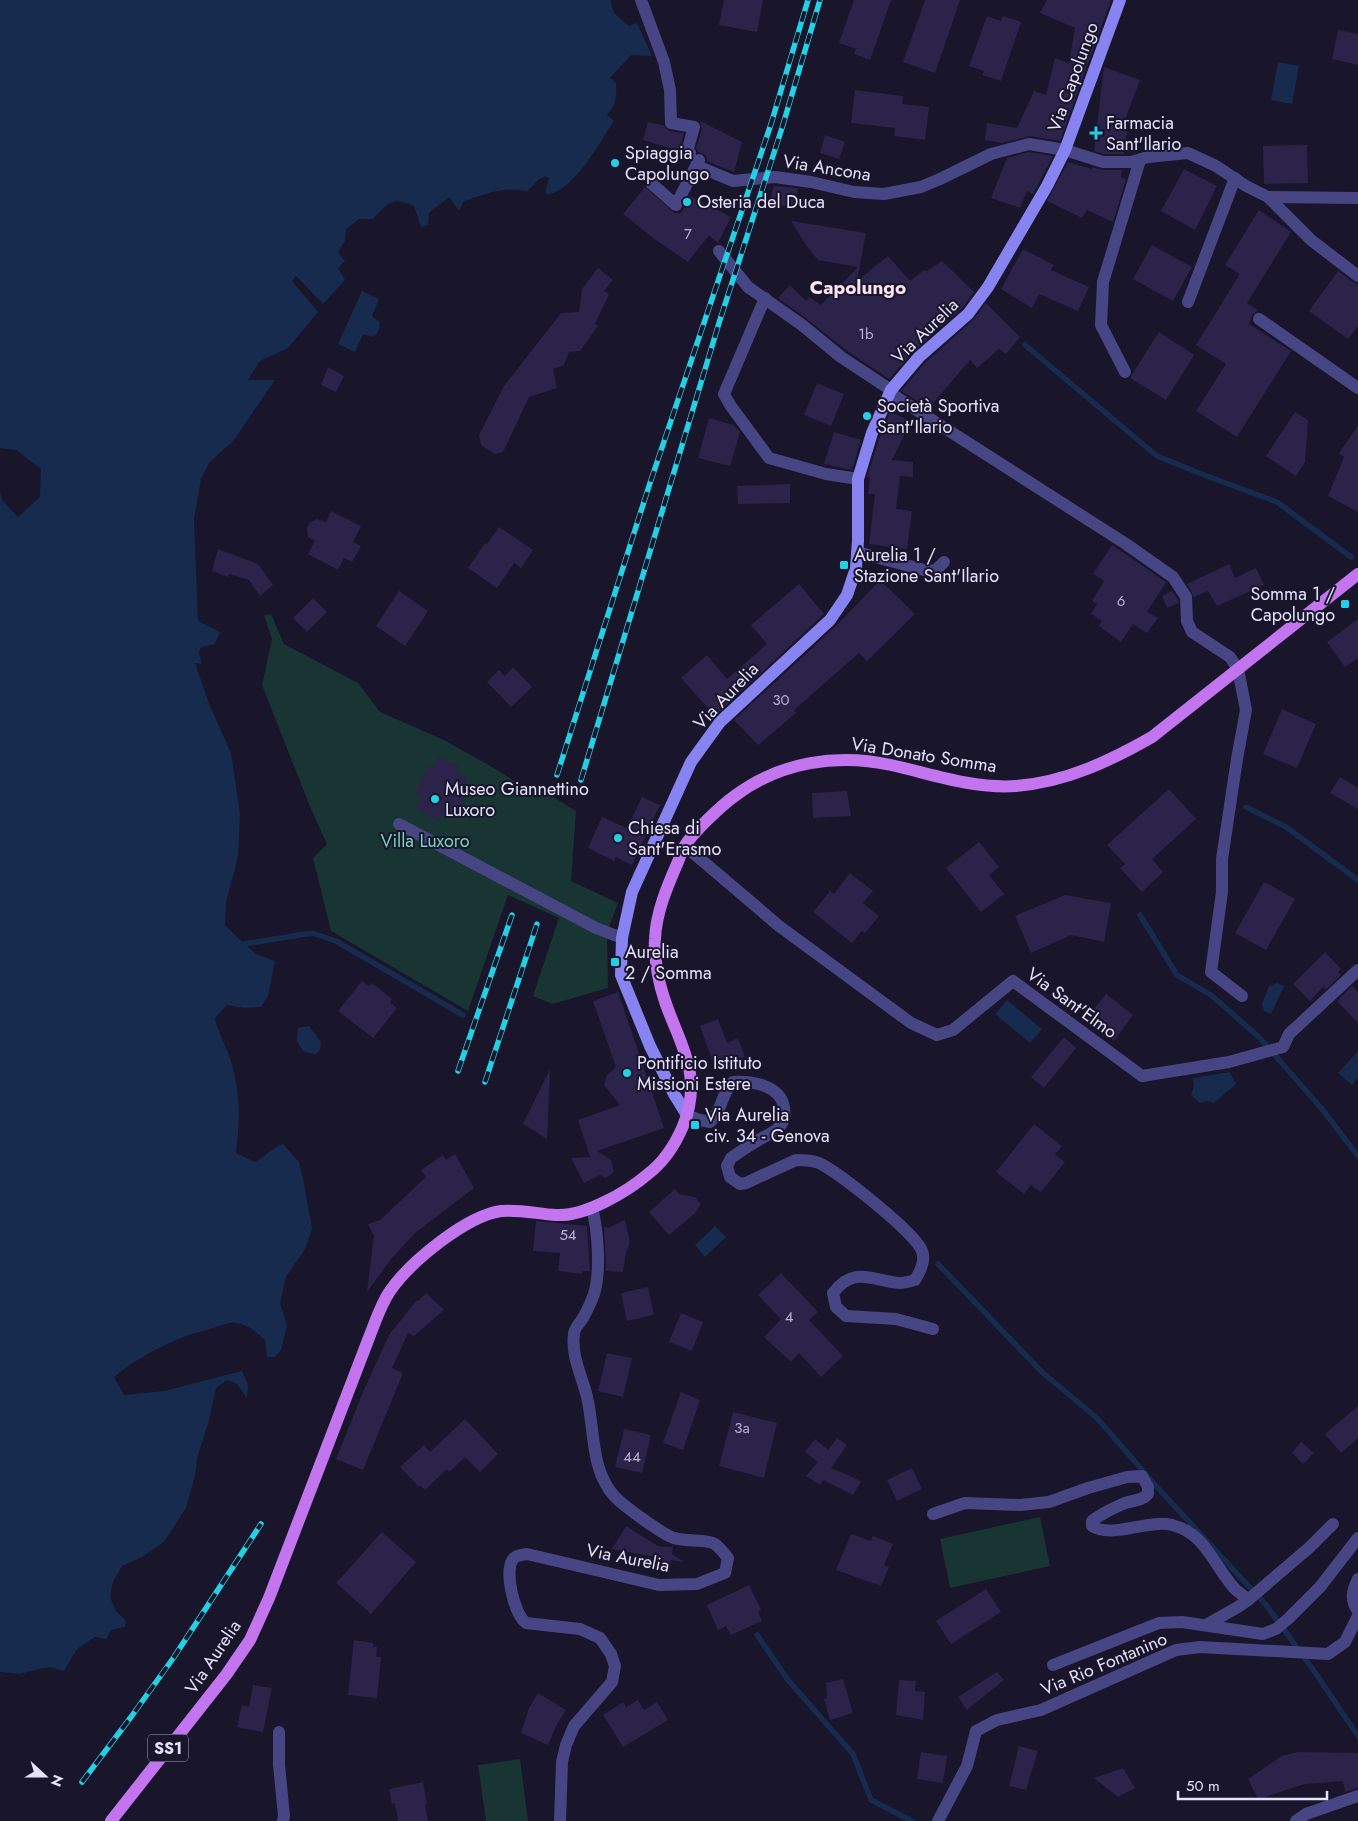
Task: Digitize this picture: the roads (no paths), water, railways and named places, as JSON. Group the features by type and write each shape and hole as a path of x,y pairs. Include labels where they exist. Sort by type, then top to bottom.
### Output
{"main road":[{"name":"Via Donato Somma","path":"687,1115 693,1087 688,1062 658,977 655,939 664,892 685,846 701,827 735,796 768,776 799,764 838,759 888,764 956,781 976,784 1015,786 1072,776 1125,752 1152,737 1358,574"},
{"name":"Via Aurelia","path":"111,1821 226,1675 250,1640 269,1598 370,1335 385,1299 395,1284 428,1252 465,1224 499,1211 559,1216 578,1213 592,1208 622,1192 649,1174 669,1154 687,1115"}],"street":[{"path":"641,0 664,62 670,90 671,123 694,128 687,152 695,160 676,205 652,184"},
{"name":"Via Capolungo","path":"1120,0 1065,150 1103,162 1131,162 1148,157 1188,153 1216,166 1268,197 1311,240 1358,276"},
{"name":"Via Ancona","path":"695,160 733,181 775,177 811,182 854,192 884,194 921,187 991,154 1029,144 1065,150"},
{"name":"Via Aurelia","path":"687,1115 674,1094 650,1046 621,975 622,938 632,892 691,762 720,722 830,620 847,595 856,568 858,479 872,433 890,391 919,357 968,314 988,288 1047,186 1065,150"},
{"path":"1125,372 1101,325 1103,282 1140,160"},
{"path":"1188,302 1235,178"},
{"name":"Via Capolungo","path":"1268,197 1358,198"},
{"path":"719,250 748,287 802,325 840,357 1126,544 1173,577 1186,597 1187,621 1192,632 1230,657 1238,669 1246,710 1222,859 1222,892 1211,972 1242,996"},
{"path":"765,298 724,394 730,406 768,458 826,474 858,479"},
{"path":"1259,319 1358,388"},
{"path":"857,552 924,570 935,571 944,562"},
{"path":"399,824 596,928 622,938"},
{"name":"Via Sant'Elmo","path":"685,846 779,926 911,1023 937,1036 953,1030 1013,981 1142,1076 1229,1062 1283,1047 1289,1034 1358,970"},
{"path":"687,1115 710,1122 716,1117 725,1093 733,1082 746,1081 759,1084 780,1097 784,1105 784,1120 779,1128 731,1158 727,1166 730,1177 740,1184 746,1184 796,1160 804,1160 821,1164 841,1178 898,1222 911,1235 922,1251 922,1268 916,1280 901,1283 860,1275 848,1280 839,1285 833,1293 836,1307 846,1316 896,1319 933,1329"},
{"name":"Via Aurelia","path":"560,1821 562,1762 566,1745 574,1726 612,1682 615,1666 600,1638 580,1629 526,1623 520,1619 515,1606 510,1577 509,1567 512,1561 515,1557 527,1554 659,1585 697,1584 725,1573 728,1558 711,1542 672,1538 622,1502 605,1484 595,1454 587,1397 574,1353 574,1332 584,1316 594,1293 598,1262 597,1225 592,1208"},
{"path":"933,1514 965,1503 1020,1505 1049,1502 1088,1488 1142,1476 1148,1487 1148,1494 1144,1499 1127,1502 1099,1516 1092,1521 1092,1526 1096,1529 1111,1530 1159,1524 1172,1525 1190,1533 1200,1540 1236,1590 1248,1600"},
{"path":"1206,1625 1238,1608 1310,1547 1333,1524"},
{"path":"1053,1665 1159,1623 1182,1622 1263,1634 1276,1629 1320,1587 1358,1538"},
{"path":"1358,1580 1352,1590 1354,1606 1358,1611"},
{"name":"Via Rio Fontanino","path":"938,1821 967,1766 976,1731 997,1720 1041,1710 1176,1650 1200,1647 1328,1654 1344,1642 1358,1616"},
{"path":"279,1732 279,1766 283,1821"},
{"path":"1296,1821 1306,1814 1358,1796"}],"water":[{"path":"0,0 610,0 614,13 629,26 637,23 652,56 631,55 610,78 616,83 616,97 607,115 614,121 586,164 559,190 548,195 545,193 549,178 545,176 527,191 502,190 464,201 459,211 449,197 429,213 428,225 421,227 414,206 395,202 387,205 373,219 359,219 346,229 345,241 338,252 345,261 338,268 345,280 323,304 296,276 292,281 318,312 288,348 260,361 248,380 275,380 234,440 209,463 201,479 194,519 198,621 220,632 215,644 201,647 199,653 202,664 195,663 210,706 231,753 240,813 238,857 226,902 225,925 256,954 275,961 268,996 261,1007 245,1008 227,1005 215,1018 234,1071 238,1094 239,1117 236,1153 255,1162 283,1144 299,1162 312,1229 305,1249 286,1277 280,1303 287,1326 281,1350 275,1357 267,1357 265,1340 249,1327 230,1323 173,1341 137,1360 114,1377 124,1395 164,1391 242,1371 248,1385 247,1398 237,1384 227,1380 216,1388 186,1508 164,1542 142,1557 122,1566 113,1582 110,1597 116,1611 126,1621 125,1627 111,1630 106,1639 95,1637 77,1649 64,1671 49,1667 19,1674 0,1672 0,492 2,500 18,517 40,497 41,469 16,450 0,448"},
{"path":"1278,62 1299,66 1292,104 1271,100"},
{"path":"362,291 379,299 372,316 379,322 380,327 376,335 372,337 363,334 355,352 338,344"},
{"path":"1277,983 1284,986 1271,1014 1264,1011 1262,1004 1269,986"},
{"path":"1007,1000 1042,1029 1030,1043 995,1014"},
{"path":"309,1026 321,1042 320,1050 315,1055 303,1051 297,1042 298,1028"},
{"path":"1358,1051 1358,1078 1352,1085 1338,1073"},
{"path":"1230,1072 1236,1084 1214,1103 1207,1101 1200,1103 1191,1095 1194,1086 1193,1078"},
{"path":"715,1226 726,1237 705,1257 695,1245"}],"waterway":[{"path":"1025,345 1157,456 1277,502 1351,557"},
{"path":"1246,807 1286,827 1358,880"},
{"path":"1140,915 1177,975 1211,995 1259,1037 1322,1109 1358,1156"},
{"path":"244,944 312,933 336,941 463,1015"},
{"path":"938,1264 1043,1373 1097,1418 1157,1487 1266,1605 1358,1736"},
{"path":"757,1635 788,1680 853,1754 871,1800 912,1821"}],"railway":[{"path":"557,775 649,486 771,124 808,0"},
{"path":"581,780 719,323 782,128 820,0"},
{"path":"458,1071 512,915"},
{"path":"485,1082 537,924"},
{"path":"82,1782 174,1657 261,1524"}],"place":[{"name":"Farmacia Sant'Ilario","path":"1096,133"},
{"name":"Spiaggia Capolungo","path":"615,163"},
{"name":"Osteria del Duca","path":"687,202"},
{"name":"Società Sportiva Sant'Ilario","path":"867,416"},
{"name":"Aurelia 1 / Stazione Sant'Ilario","path":"844,565"},
{"name":"Somma 1 / Capolungo","path":"1345,604"},
{"name":"Museo Giannettino Luxoro","path":"435,799"},
{"name":"Chiesa di Sant'Erasmo","path":"618,838"},
{"name":"Aurelia 2 / Somma","path":"615,962"},
{"name":"Pontificio Istituto Missioni Estere","path":"627,1073"},
{"name":"Via Aurelia civ. 34 - Genova","path":"695,1125"}],"district":[{"name":"Capolungo","path":"858,287"}],"park label":[{"name":"Villa Luxoro","path":"425,841"}]}
